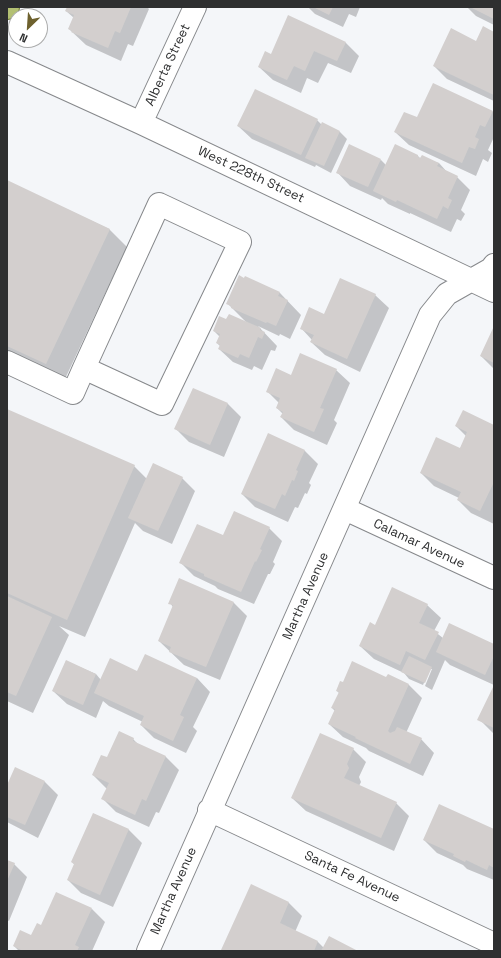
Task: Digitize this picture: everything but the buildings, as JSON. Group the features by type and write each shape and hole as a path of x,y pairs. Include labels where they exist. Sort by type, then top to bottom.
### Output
{"street":[{"name":"Alberta Street","path":"141,123 195,7"},
{"name":"West 228th Street","path":"7,62 141,123 494,291"},
{"path":"7,362 72,393 159,204 240,242 162,404 84,368"},
{"name":"Martha Avenue","path":"148,951 209,810 345,509 430,315 447,294 491,269 494,265"},
{"name":"Calamar Avenue","path":"345,509 494,578"},
{"name":"Santa Fe Avenue","path":"209,810 494,944"}]}
